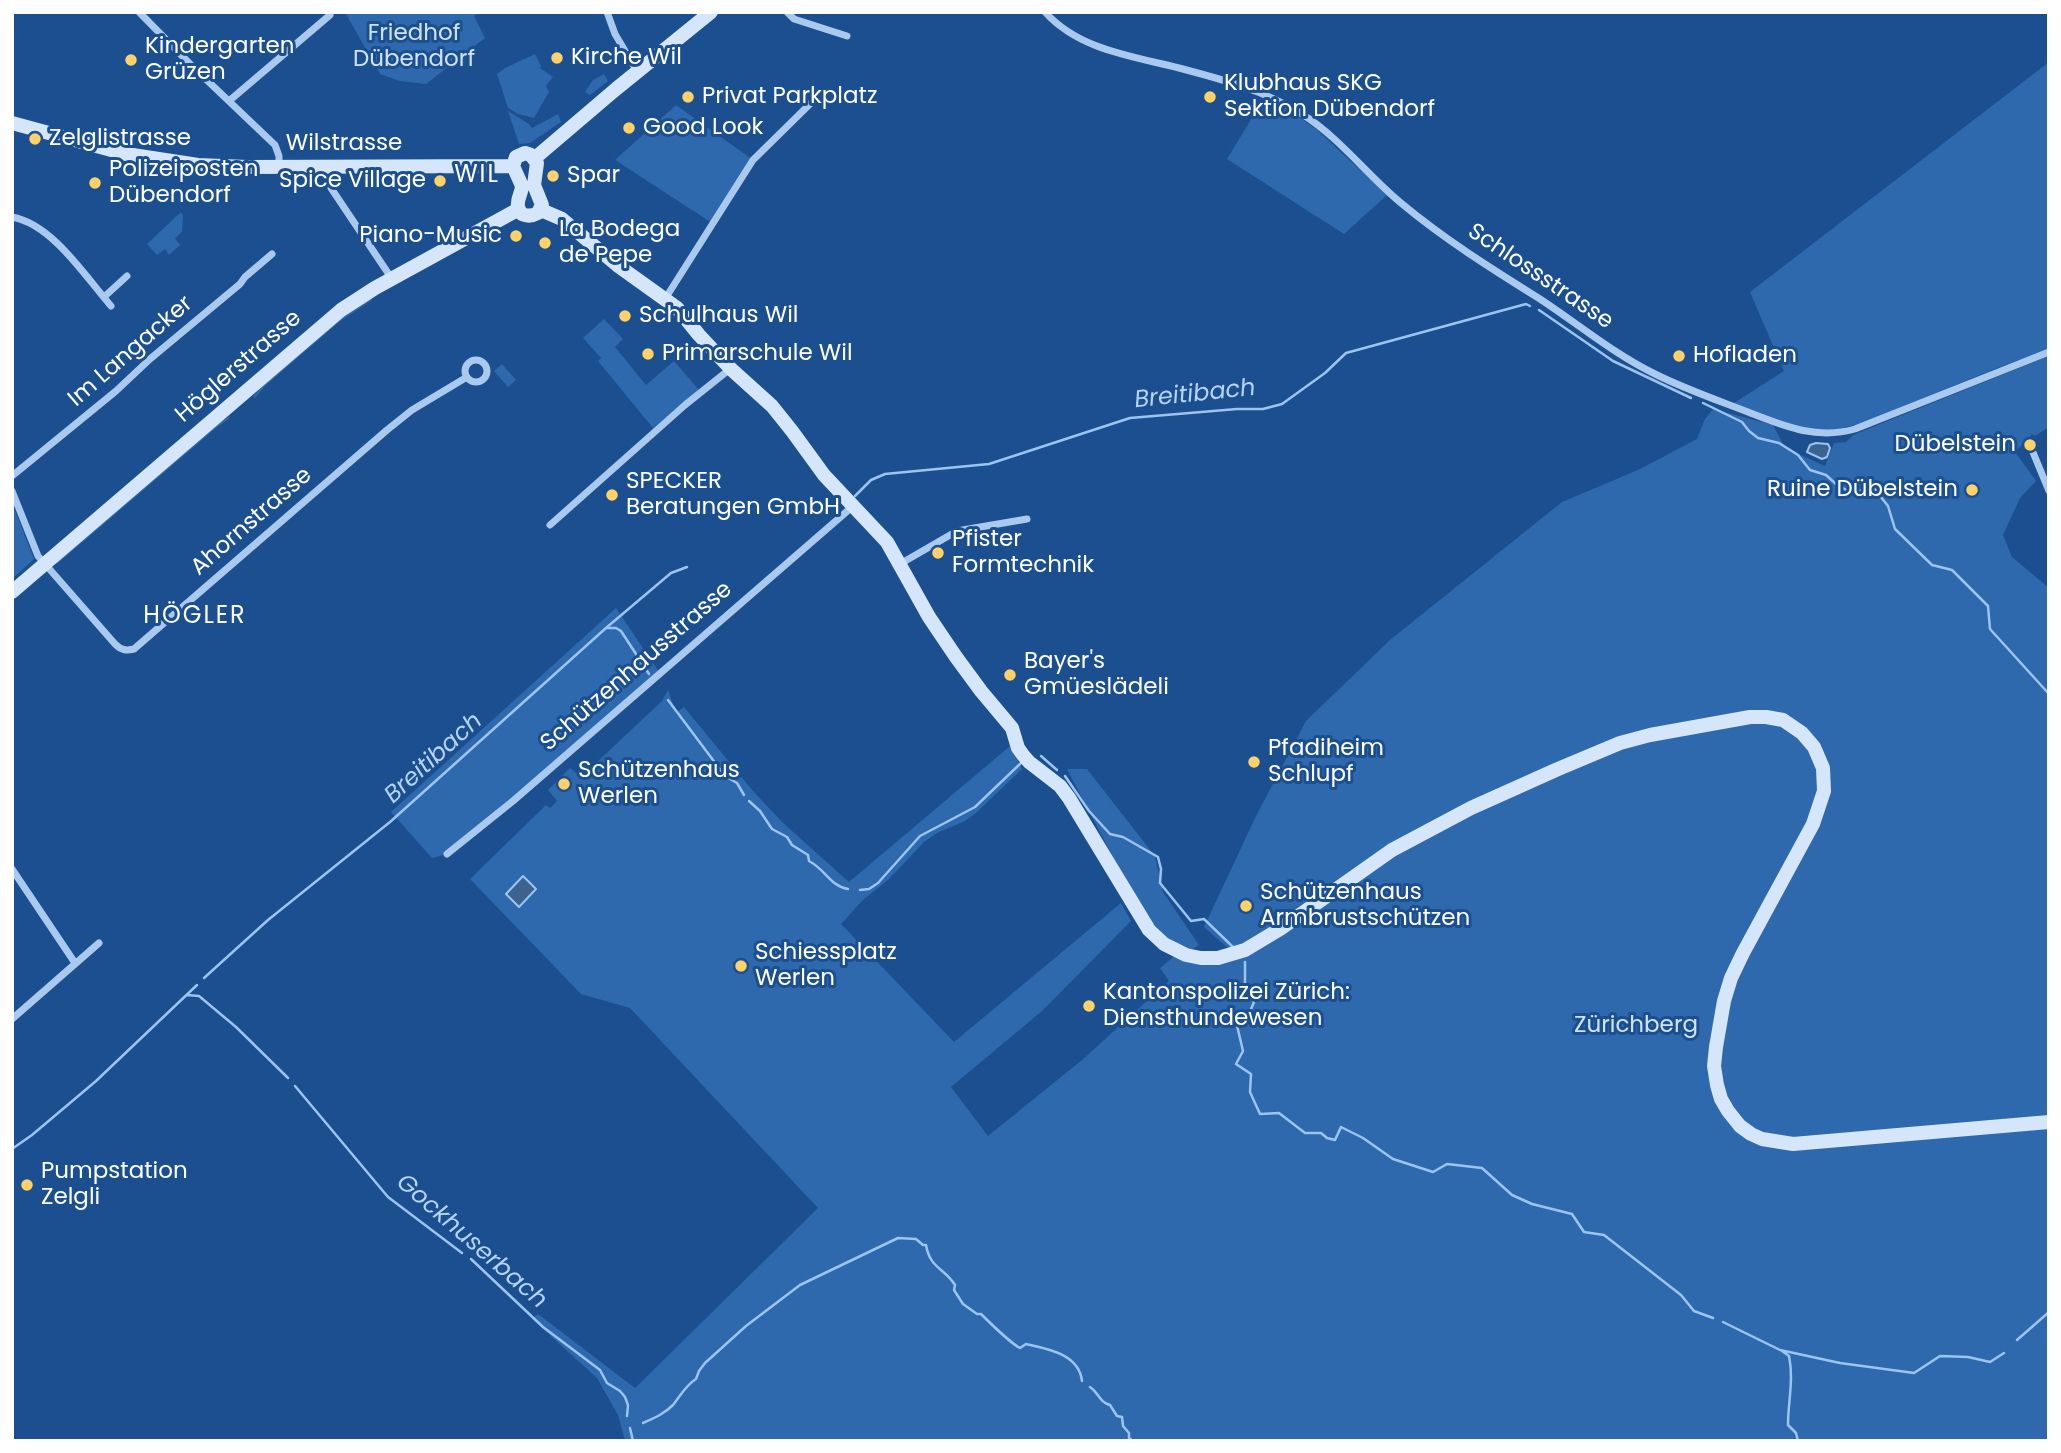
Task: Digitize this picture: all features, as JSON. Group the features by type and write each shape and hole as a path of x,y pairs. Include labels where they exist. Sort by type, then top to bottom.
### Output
{"street":[{"path":"139,12 275,145 279,167"},
{"path":"607,12 615,34 637,71"},
{"path":"513,166 522,186 517,204 519,209 523,215 536,215 541,210 542,201 534,185 537,166 535,158 711,12"},
{"path":"787,12 794,19 847,36"},
{"name":"Schlossstrasse","path":"1045,12 1062,29 1092,45 1227,82 1290,107 1325,131 1400,202 1425,221 1490,268 1620,354 1654,374 1776,423 1814,433 1843,433 2049,352"},
{"path":"229,101 330,15"},
{"path":"665,299 753,160 812,102"},
{"name":"Wilstrasse","path":"12,123 147,158 198,165 513,166 514,159 519,155 528,154 535,158"},
{"path":"329,167 331,188 392,279"},
{"name":"Höglerstrasse","path":"12,592 332,317 360,297 519,209"},
{"path":"541,210 562,219 617,265 665,299 784,420 824,475 876,530 900,564 929,617 956,657 1012,728 1018,748 1029,762 1060,786 1149,930 1170,948 1196,958 1223,958 1245,950 1280,929 1392,850 1501,793 1620,743 1650,735 1750,718 1783,720 1802,733 1814,747 1823,768 1824,791 1813,824 1743,953 1728,988 1714,1066 1718,1090 1728,1111 1743,1129 1756,1137 1793,1144 2049,1122"},
{"path":"12,217 31,223 48,234 111,306"},
{"name":"Im Langacker","path":"12,476 116,391 272,254"},
{"path":"104,297 127,276"},
{"path":"550,526 685,405 731,369"},
{"name":"Ahornstrasse","path":"44,564 115,645 128,651 134,649 387,430 412,410 467,377"},
{"path":"2029,445 2049,491"},
{"path":"12,491 35,551 44,564"},
{"name":"Schützenhausstrasse","path":"447,854 852,507"},
{"path":"900,564 957,531 1027,519"},
{"path":"12,869 75,963"},
{"path":"12,1019 99,943"}],"green space":[{"name":"Friedhof Dübendorf","path":"345,12 481,12 474,16 485,38 426,84 400,81 380,74"},
{"path":"535,54 540,68 553,77 546,86 549,92 534,118 508,108 497,74"},
{"path":"2049,62 2049,349 1860,424 1841,428 1822,430 1800,427 1777,421 1734,403 1784,371 1750,292"},
{"path":"604,74 608,81 590,95 585,92 593,80"},
{"path":"1263,100 1293,113 1316,129 1387,195 1344,234 1227,159"},
{"path":"676,105 753,160 712,223 615,160"},
{"path":"508,111 532,128 558,114 561,122 530,143 519,144"},
{"path":"181,212 182,232 175,238 180,245 169,255 165,249 157,255 147,244"},
{"path":"370,298 372,300 339,322 253,397 263,385 338,320"},
{"path":"604,319 623,339 615,347 646,385 674,361 699,390 653,428 598,361 601,358 583,338"},
{"name":"Zürichberg","path":"2049,356 2049,427 2035,436 2032,434 2015,452 2036,481 2020,498 2003,535 2012,557 2049,588 2049,1441 625,1441 618,1415 597,1378 532,1319 538,1314 635,1388 818,1208 630,1008 581,994 470,879 546,805 550,808 557,801 548,790 570,768 578,775 598,761 662,701 668,690 676,713 684,707 782,822 849,882 1010,746 1022,769 976,813 924,842 841,924 954,1042 1121,903 1131,921 1042,1011 951,1087 988,1136 1082,1060 1169,981 1160,968 1179,952 1164,938 1137,903 1067,769 1087,769 1155,856 1163,892 1199,945 1188,952 1214,954 1230,950 1204,927 1255,818 1306,721 1390,640 1562,502 1638,470 1697,439 1705,419 1713,409 1773,425 1785,448 1825,466 1834,443 1846,442 1853,435"},
{"path":"502,364 516,380 508,387 494,371"},
{"path":"230,416 57,564 58,560 217,424"},
{"path":"12,503 34,559 12,579"},
{"path":"616,608 659,672 447,854 432,858 391,812"}],"shaded area":[{"path":"1828,444 1830,448 1827,457 1822,459 1807,452 1810,445"},
{"path":"523,876 536,889 519,907 506,894"}],"waterway":[{"name":"Breitibach","path":"855,496 871,480 885,474 989,464 1130,418 1263,409 1282,404 1325,373 1346,353 1526,304 1530,306"},
{"name":"Breitibach","path":"1539,310 1613,361 1691,398"},
{"path":"1703,403 1742,422 1758,438 1779,443 1798,455 1810,470 1826,475 1852,493 1873,487 1888,506 1895,529 1932,565 1952,570 1988,606 1990,629 2049,694"},
{"name":"Breitibach","path":"204,978 268,920 390,822 606,628 671,573 687,567"},
{"path":"607,628 621,631 649,674"},
{"path":"668,700 725,776 737,783 744,795"},
{"path":"1041,756 1057,770"},
{"path":"860,890 869,889 878,883 920,836 975,807 1021,763"},
{"path":"1065,776 1089,811 1110,834 1123,837 1158,857 1160,883 1191,921 1204,919 1234,948"},
{"path":"749,801 760,811 772,829 787,837 792,845 808,855 809,861 832,881 848,889"},
{"path":"1245,962 1245,986 1254,1002 1249,1014 1235,1017 1243,1051 1236,1064 1251,1074 1250,1092 1260,1114 1279,1113 1305,1133 1321,1133 1335,1140 1341,1127 1363,1138 1393,1159 1433,1172 1447,1164 1482,1168 1512,1195 1532,1204 1572,1214 1584,1232 1604,1235 1681,1295 1694,1311 1713,1318"},
{"name":"Breitibach","path":"12,1149 96,1081 197,985"},
{"name":"Gockhuserbach","path":"187,995 199,996 236,1027 288,1078"},
{"name":"Gockhuserbach","path":"295,1086 388,1197 462,1253"},
{"path":"643,1423 670,1408 686,1387 696,1379 705,1363 746,1326 800,1285 898,1238 916,1239 926,1245 934,1264 951,1279 963,1304 981,1314 1020,1348 1026,1344 1044,1348 1069,1359 1080,1372 1082,1381"},
{"name":"Gockhuserbach","path":"471,1259 543,1327 600,1370 607,1383 625,1397 628,1405 627,1416"},
{"path":"2017,1340 2049,1312"},
{"path":"1723,1322 1780,1350 1840,1363 1914,1373 1940,1356 1968,1357 1990,1362 2004,1353"},
{"path":"1782,1351 1789,1356 1790,1365 1788,1425 1796,1433 1798,1441"},
{"path":"1090,1387 1110,1405 1117,1416 1122,1417 1123,1426 1133,1441"},
{"name":"Gockhuserbach","path":"630,1428 633,1441"}],"place":[{"name":"Kirche Wil","path":"557,58"},
{"name":"Kindergarten Grüzen","path":"131,60"},
{"name":"Privat Parkplatz","path":"688,97"},
{"name":"Klubhaus SKG Sektion Dübendorf","path":"1210,97"},
{"name":"Good Look","path":"629,128"},
{"name":"Zelglistrasse","path":"35,139"},
{"name":"Spar","path":"553,176"},
{"name":"Spice Village","path":"440,181"},
{"name":"Polizeiposten Dübendorf","path":"95,183"},
{"name":"Piano-Music","path":"516,236"},
{"name":"La Bodega de Pepe","path":"545,243"},
{"name":"Schulhaus Wil","path":"625,316"},
{"name":"Primarschule Wil","path":"648,354"},
{"name":"Hofladen","path":"1679,356"},
{"name":"Dübelstein","path":"2030,445"},
{"name":"Ruine Dübelstein","path":"1972,490"},
{"name":"SPECKER Beratungen GmbH","path":"612,495"},
{"name":"Pfister Formtechnik","path":"938,553"},
{"name":"Bayer's Gmüeslädeli","path":"1010,675"},
{"name":"Pfadiheim Schlupf","path":"1254,762"},
{"name":"Schützenhaus Werlen","path":"564,784"},
{"name":"Schützenhaus Armbrustschützen","path":"1246,906"},
{"name":"Schiessplatz Werlen","path":"741,966"},
{"name":"Kantonspolizei Zürich: Diensthundewesen","path":"1089,1006"},
{"name":"Pumpstation Zelgli","path":"27,1185"}],"district":[{"name":"WIL","path":"477,176"},
{"name":"HÖGLER","path":"195,617"}]}
